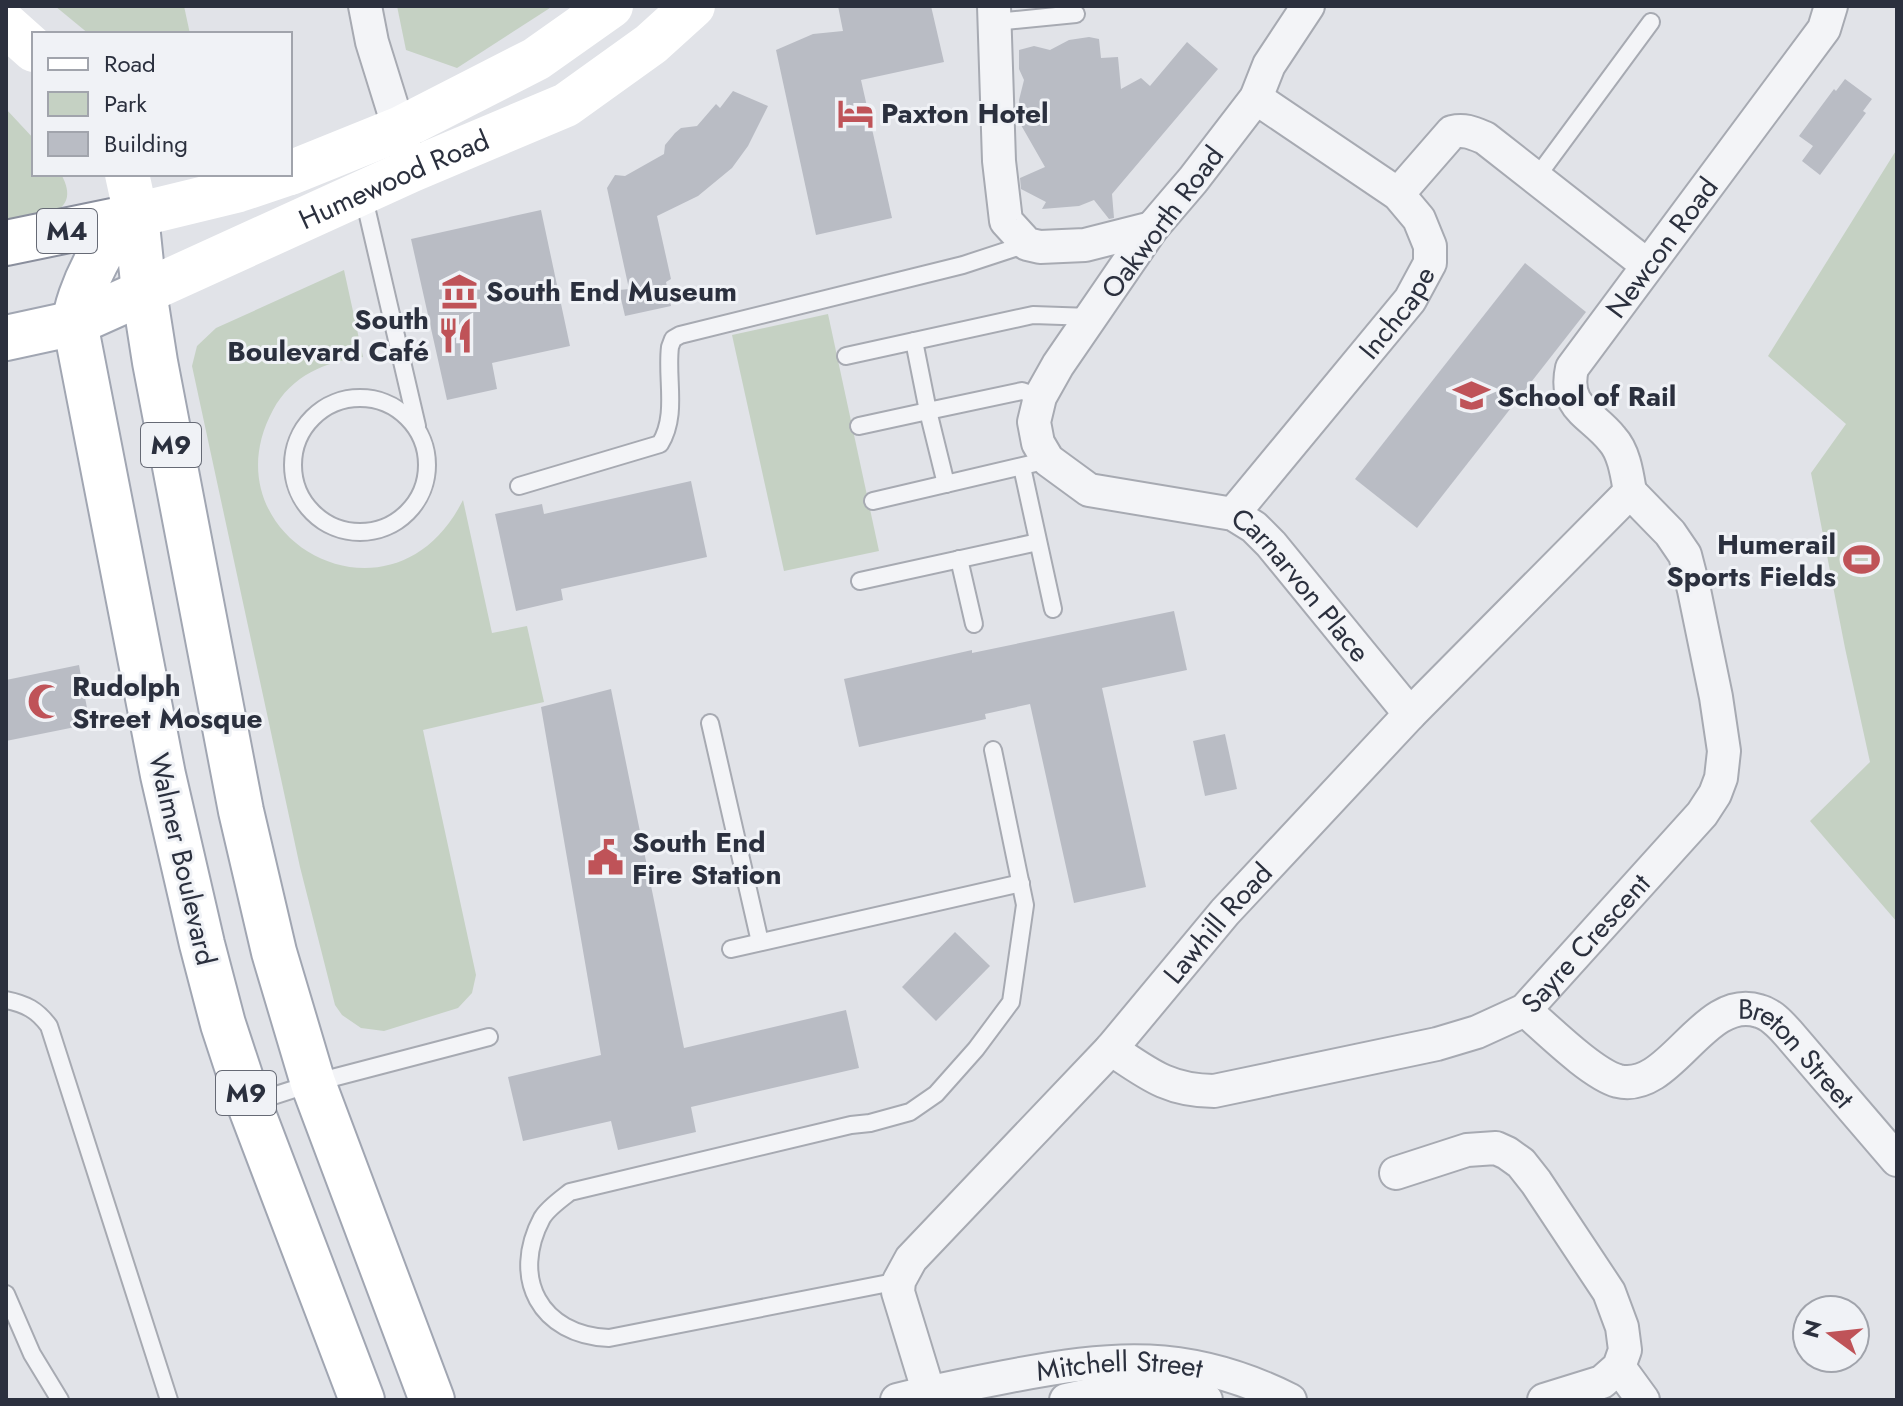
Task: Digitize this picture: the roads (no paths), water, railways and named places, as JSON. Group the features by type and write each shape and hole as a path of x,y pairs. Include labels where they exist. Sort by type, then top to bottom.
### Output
{"main road":[{"name":"Humewood Road","path":"292,172 399,129 536,59 611,6"},
{"name":"Humewood Road","path":"6,338 75,323 412,170 566,105 651,44 693,6"},
{"path":"6,25 32,48"},
{"name":"Humewood Road","path":"130,202 239,190 282,176"},
{"name":"M4","path":"6,243 130,202"},
{"name":"M9","path":"130,202 241,811 274,952 313,1083 432,1400"},
{"name":"Walmer Boulevard","path":"130,202 79,297 75,323 163,775 223,1024 249,1103 362,1400"}],"street":[{"path":"365,6 372,42 412,170"},
{"name":"Oakworth Road","path":"1036,457 1034,422 1040,397 1058,365 1152,228 1256,98 1269,65 1308,6"},
{"name":"Newcon Road","path":"1630,492 1621,453 1612,439 1579,408 1571,396 1569,380 1579,356 1824,29 1831,6"},
{"path":"995,14 1002,197 1006,221 1027,244 1040,247 1085,245 1152,228"},
{"name":"Inchcape","path":"1233,514 1420,285 1430,263 1430,246 1419,219 1398,194 1256,98"},
{"path":"1398,194 1452,132 1462,130 1485,138 1647,265"},
{"name":"Carnarvon Place","path":"1036,457 1089,490 1233,514 1254,527 1410,714"},
{"name":"Lawhill Road","path":"899,1281 911,1259 1111,1049 1225,912 1410,714 1630,492"},
{"name":"Sayre Crescent","path":"1111,1049 1161,1082 1195,1091 1214,1091 1437,1044 1477,1032 1525,1010 1702,814 1721,778 1724,751 1716,697 1685,555 1670,533 1630,492"},
{"name":"Breton Street","path":"1525,1010 1601,1074 1630,1082 1647,1078 1721,1015 1742,1008 1758,1010 1770,1016 1788,1033 1897,1160"},
{"path":"1396,1173 1467,1150 1496,1148 1521,1163 1609,1292 1622,1327 1625,1350 1619,1367 1602,1382 1544,1400"},
{"path":"899,1281 900,1301 930,1396"},
{"name":"Mitchell Street","path":"897,1400 930,1396 1057,1367 1139,1360 1193,1365 1266,1388 1290,1400"},
{"path":"1619,1367 1643,1400"},
{"name":"Mitchell Street","path":"1066,1400 1147,1390 1186,1394 1206,1400"}],"lane":[{"path":"995,14 1076,14"},
{"path":"1536,178 1651,22"},
{"path":"363,192 417,426 428,460 426,472 421,495 398,522 364,533 330,527 303,503 292,470 299,435 322,408 356,396 390,403 417,426"},
{"path":"519,486 660,444 670,416 670,347 673,339 680,335 963,265 1027,244"},
{"path":"846,356 1033,315 1091,317"},
{"path":"914,341 946,484"},
{"path":"859,426 1022,391 1040,397"},
{"path":"873,501 946,484 1036,457 1038,542 1053,609"},
{"path":"860,581 1038,542"},
{"path":"959,559 974,624"},
{"path":"710,723 760,942"},
{"path":"899,1281 609,1338 589,1337 561,1326 539,1305 528,1275 531,1248 544,1215 570,1192 910,1112 936,1094 976,1049 1011,1002 1025,905 993,750"},
{"path":"731,949 1021,883"},
{"path":"6,1000 38,1012 49,1026 169,1400"},
{"path":"249,1103 489,1037"},
{"path":"6,1294 32,1354 60,1400"}],"place":[{"name":"Paxton Hotel","path":"855,113"},
{"name":"South End Museum","path":"460,291"},
{"name":"South Boulevard Café","path":"455,335"},
{"name":"School of Rail","path":"1471,396"},
{"name":"Humerail Sports Fields","path":"1862,560"},
{"name":"Rudolph Street Mosque","path":"46,702"},
{"name":"South End Fire Station","path":"606,858"}]}
